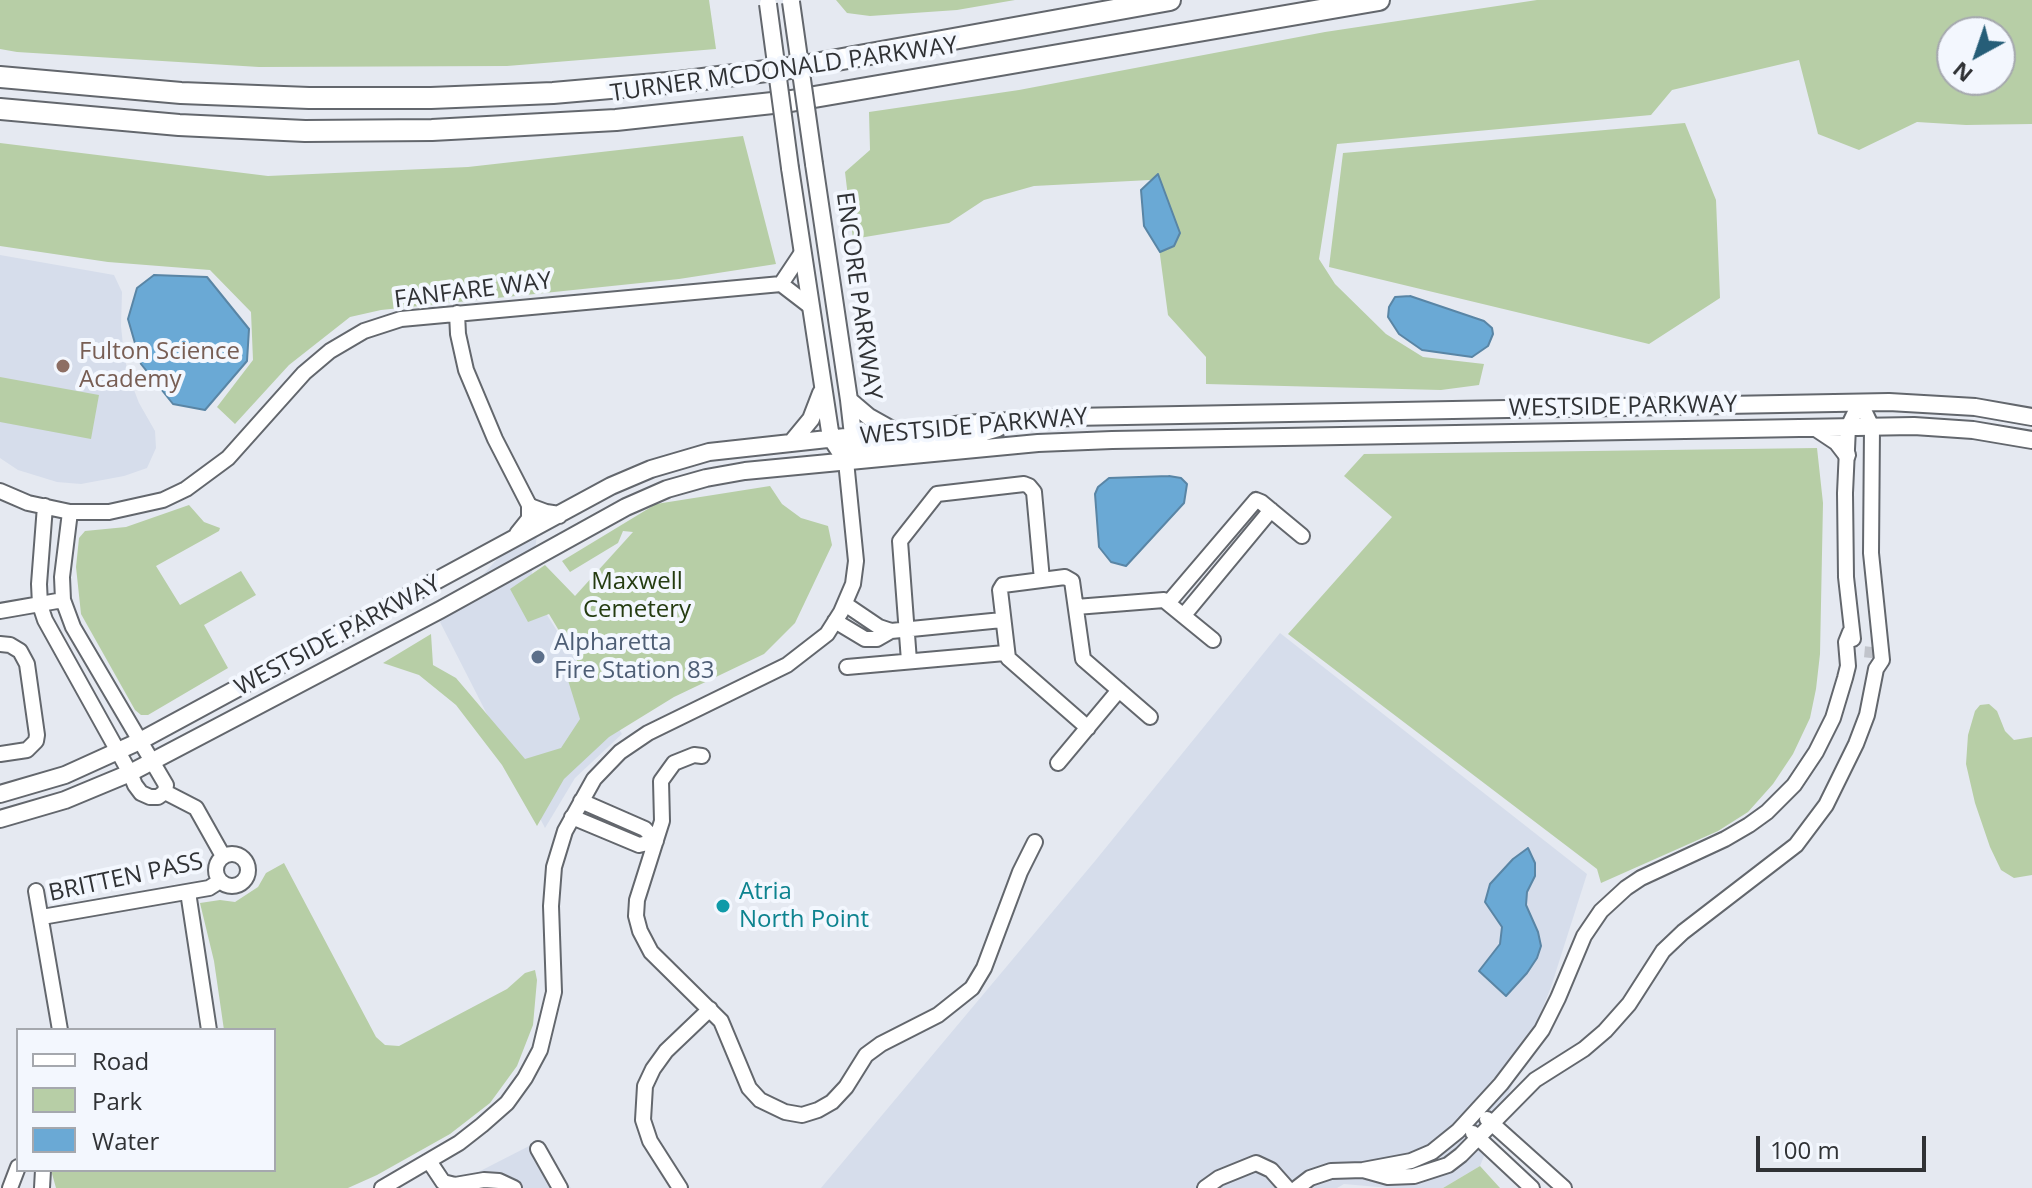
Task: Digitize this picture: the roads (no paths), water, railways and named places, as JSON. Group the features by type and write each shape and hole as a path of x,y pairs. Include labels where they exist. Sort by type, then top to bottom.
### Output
{"highway":[{"name":"TURNER MCDONALD PARKWAY","path":"0,77 181,93 309,98 553,93 798,67 1170,0"},
{"name":"TURNER MCDONALD PARKWAY","path":"0,109 179,125 305,131 447,130 601,122 805,99 1379,0"}],"main road":[{"name":"ENCORE PARKWAY","path":"790,1 849,400 853,435 846,461"},
{"name":"ENCORE PARKWAY","path":"767,2 831,438"},
{"path":"792,442 811,419 823,388"},
{"path":"849,400 873,421 895,431"},
{"name":"WESTSIDE PARKWAY","path":"0,794 65,775 140,741 611,486 670,462 729,449 1020,419 1860,402 1942,404 2032,417"},
{"path":"831,438 846,461 871,446 971,436 1020,419"},
{"name":"WESTSIDE PARKWAY","path":"0,819 84,794 130,773 648,496 725,474 1075,441 1848,427 1937,427 2032,440"},
{"path":"1815,428 1837,442 1847,455"},
{"path":"508,543 530,519 530,507 559,515"}],"street":[{"path":"803,251 781,284 811,307"},
{"name":"FANFARE WAY","path":"0,491 28,503 70,512 127,510 163,500 186,489 228,458 304,373 330,351 383,324 457,313 781,284"},
{"path":"457,313 466,370 495,439 530,507"},
{"path":"1363,1170 1388,1177 1426,1173 1448,1165 1480,1138 1535,1080 1584,1049 1605,1031 1629,1004 1663,951 1683,932 1777,861 1806,834 1837,786 1867,715 1874,652 1872,427 1860,402"},
{"path":"1297,1188 1319,1174 1397,1165 1424,1156 1464,1124 1509,1075 1542,1030 1584,936 1601,911 1641,878 1749,825 1794,785 1825,736 1850,663 1846,642 1852,637 1846,549 1848,427 1860,402"},
{"name":"ENCORE PARKWAY","path":"382,1188 459,1143 507,1103 540,1050 554,992 551,906 554,867 565,831 594,779 629,746 648,733 787,665 827,634 853,584 856,561 846,461"},
{"path":"909,661 898,630 900,541 934,496 1024,484 1029,486 1034,492 1042,580"},
{"path":"1169,602 1253,502 1259,500 1302,536"},
{"path":"45,506 39,584 40,605 50,632 141,793 158,797 165,792 166,785 73,627 63,600 62,577 70,512"},
{"path":"1184,615 1271,510"},
{"path":"1088,728 1005,653 1000,590 1003,585 1069,578 1074,584 1081,656 1150,717"},
{"path":"0,611 63,600"},
{"path":"1076,607 1159,600 1169,602 1213,640"},
{"path":"845,604 879,627 898,630 1002,620"},
{"path":"835,621 871,640 898,630"},
{"path":"0,644 20,651 27,664 37,735 33,746 27,750 0,754"},
{"path":"847,667 1005,653"},
{"path":"1058,763 1119,690"},
{"path":"702,756 684,758 666,771 661,781 664,809 637,900 640,931 651,952 721,1021 741,1074 760,1100 785,1112 802,1115 832,1102 846,1087 866,1055 938,1015 972,988 984,968 1020,872 1035,842"},
{"path":"165,792 196,808 206,823 220,860 216,871 220,881 229,886 239,884 248,872 242,857 232,854 220,860"},
{"path":"581,801 645,829 656,841"},
{"path":"607,831 613,815"},
{"path":"572,817 639,845 656,841"},
{"name":"BRITTEN PASS","path":"42,917 209,888 220,881"},
{"path":"36,891 60,1028"},
{"path":"188,892 209,1028"},
{"path":"680,1188 650,1141 643,1120 645,1086 666,1051 710,1009"},
{"path":"1477,1111 1564,1188"},
{"path":"1464,1124 1532,1188"},
{"path":"538,1149 560,1188"},
{"path":"429,1161 443,1182 455,1185 499,1181 514,1188"},
{"path":"1205,1188 1219,1178 1256,1163 1271,1170 1287,1188"}],"water":[{"path":"1158,174 1180,233 1174,246 1160,252 1144,226 1141,190"},
{"path":"154,275 207,277 249,329 247,361 205,410 173,404 141,364 128,319 137,288"},
{"path":"1410,296 1484,321 1492,328 1493,334 1488,346 1472,357 1422,350 1399,334 1388,317 1395,297"},
{"path":"1109,478 1181,478 1187,484 1184,503 1126,566 1111,562 1099,547 1095,494 1098,487"},
{"path":"1528,848 1535,863 1535,876 1527,892 1526,905 1541,946 1527,973 1506,996 1479,971 1500,944 1502,927 1485,902 1490,884"}],"tunnel":[{"path":"1871,658 1872,647"}],"place":[{"name":"Fulton Science Academy","path":"63,366"},
{"name":"Alpharetta Fire Station 83","path":"538,657"},
{"name":"Atria North Point","path":"723,906"}],"park label":[{"name":"Maxwell Cemetery","path":"637,596"}]}
